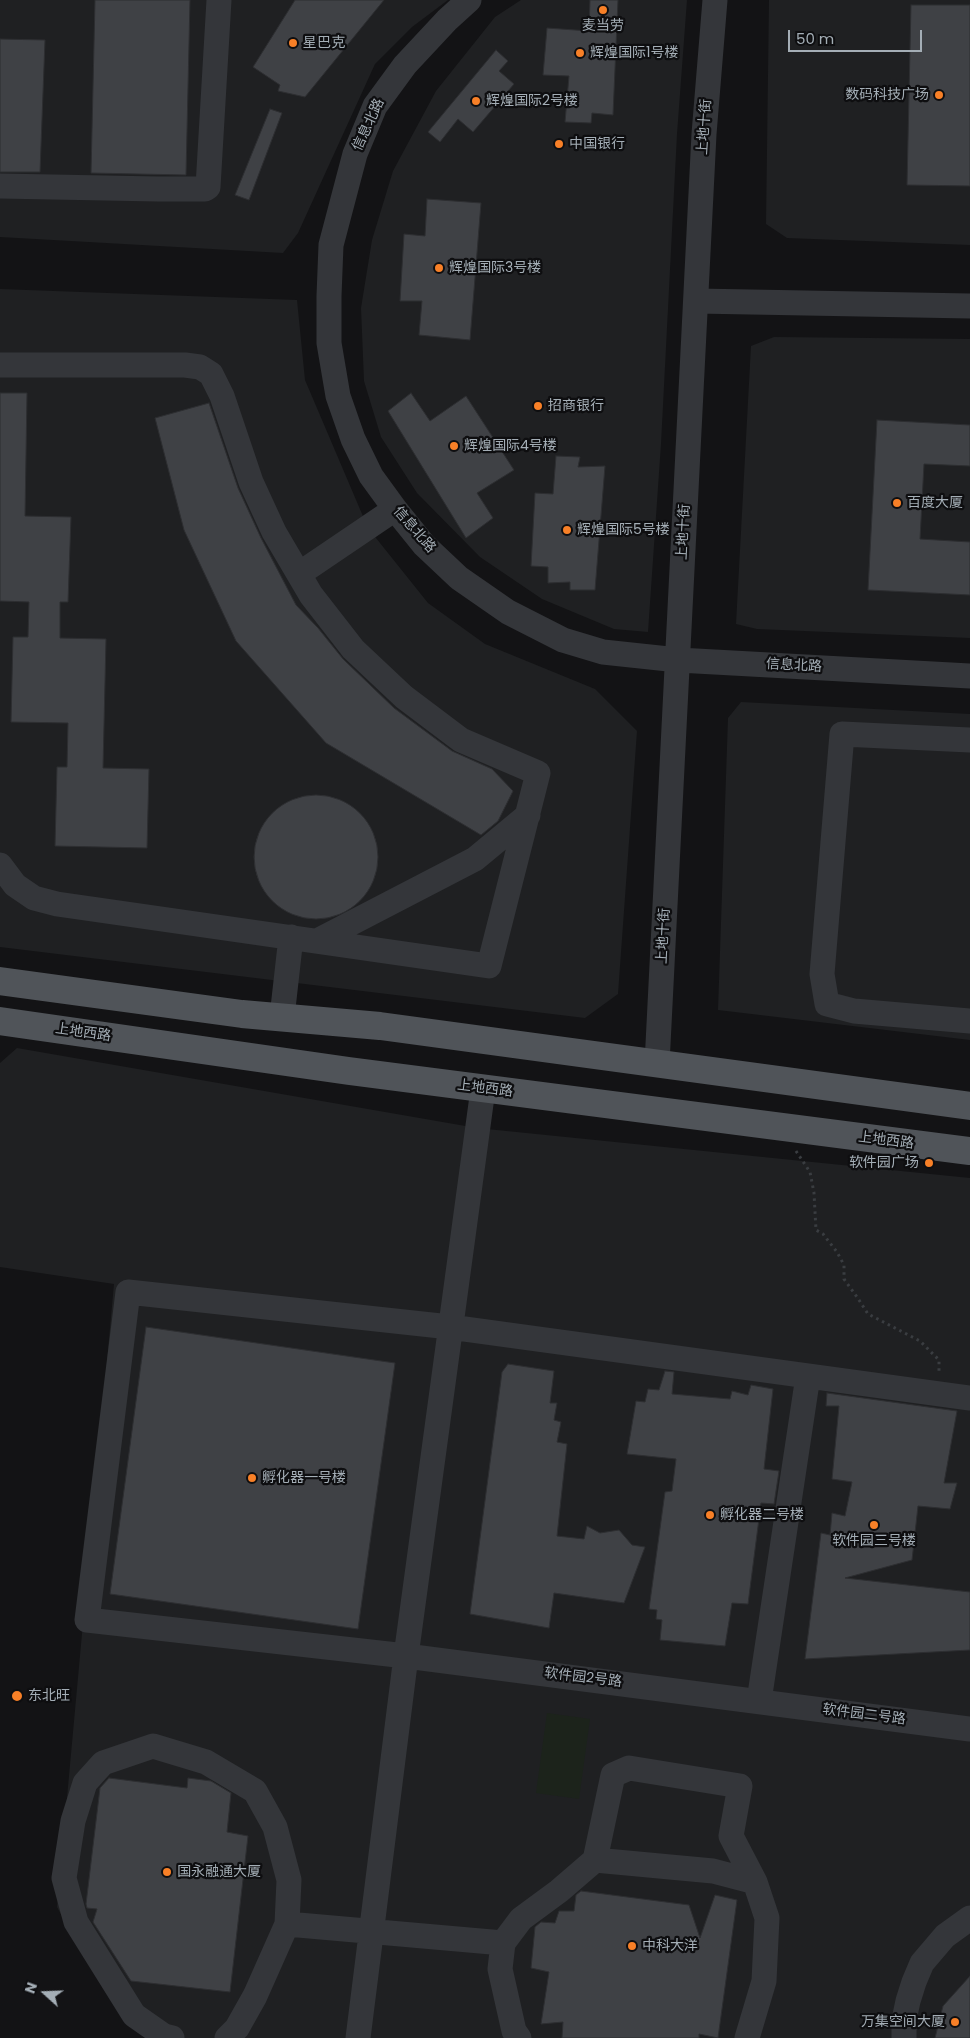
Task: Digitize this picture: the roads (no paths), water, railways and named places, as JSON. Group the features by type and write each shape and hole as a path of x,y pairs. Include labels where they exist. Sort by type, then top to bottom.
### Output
{"main road":[{"path":"0,981 224,1011 380,1026 970,1106"},
{"name":"上地西路","path":"0,1021 348,1071 970,1151"}],"street":[{"path":"0,186 158,189 205,189 208,187 219,0"},
{"name":"信息北路","path":"469,0 447,20 405,65 375,106 355,154 331,245 329,343 338,396 352,440 367,469 395,509 424,545 459,578 508,612 563,640 603,652 678,660 970,676"},
{"name":"上地十街","path":"657,1064 704,134 715,0"},
{"path":"696,301 970,306"},
{"path":"0,365 185,365 200,367 211,374 222,396 251,482 274,532 311,595 353,649 404,697 461,740 538,773 489,966 57,904 34,898 15,885 0,865"},
{"path":"299,574 395,509"},
{"path":"970,740 842,734 822,974 827,1004 854,1011 970,1021"},
{"path":"317,941 475,859 528,814"},
{"path":"282,1017 291,937"},
{"path":"358,2038 406,1656 483,1089"},
{"name":"软件园2号路","path":"450,1327 128,1292 87,1620 406,1656 759,1701"},
{"path":"450,1327 970,1398"},
{"path":"759,1701 808,1376"},
{"name":"软件园二号路","path":"759,1701 970,1729"},
{"path":"172,2038 164,2036 134,2015 76,1922 64,1878 74,1821 85,1783 103,1763 152,1746 206,1762 255,1791 275,1827 288,1880 288,1924 238,2028 227,2038"},
{"path":"519,2038 514,2031 500,1969 503,1943 521,1919 559,1891 595,1860 613,1775 629,1768 740,1786 730,1836 755,1882 767,1918 764,1981 747,2038"},
{"path":"595,1860 713,1871 755,1882"},
{"path":"904,2038 904,2020 908,2001 922,1963 944,1936 970,1918"},
{"path":"288,1924 371,1933 503,1943"}],"place":[{"name":"麦当劳","path":"603,10"},
{"name":"星巴克","path":"293,43"},
{"name":"辉煌国际1号楼","path":"580,53"},
{"name":"数码科技广场","path":"939,95"},
{"name":"辉煌国际2号楼","path":"476,101"},
{"name":"中国银行","path":"559,144"},
{"name":"辉煌国际3号楼","path":"439,268"},
{"name":"招商银行","path":"538,406"},
{"name":"辉煌国际4号楼","path":"454,446"},
{"name":"百度大厦","path":"897,503"},
{"name":"辉煌国际5号楼","path":"567,530"},
{"name":"软件园广场","path":"929,1163"},
{"name":"孵化器一号楼","path":"252,1478"},
{"name":"孵化器二号楼","path":"710,1515"},
{"name":"软件园三号楼","path":"874,1525"},
{"name":"东北旺","path":"17,1696"},
{"name":"国永融通大厦","path":"167,1872"},
{"name":"中科大洋","path":"632,1946"},
{"name":"万集空间大厦","path":"955,2022"}]}
